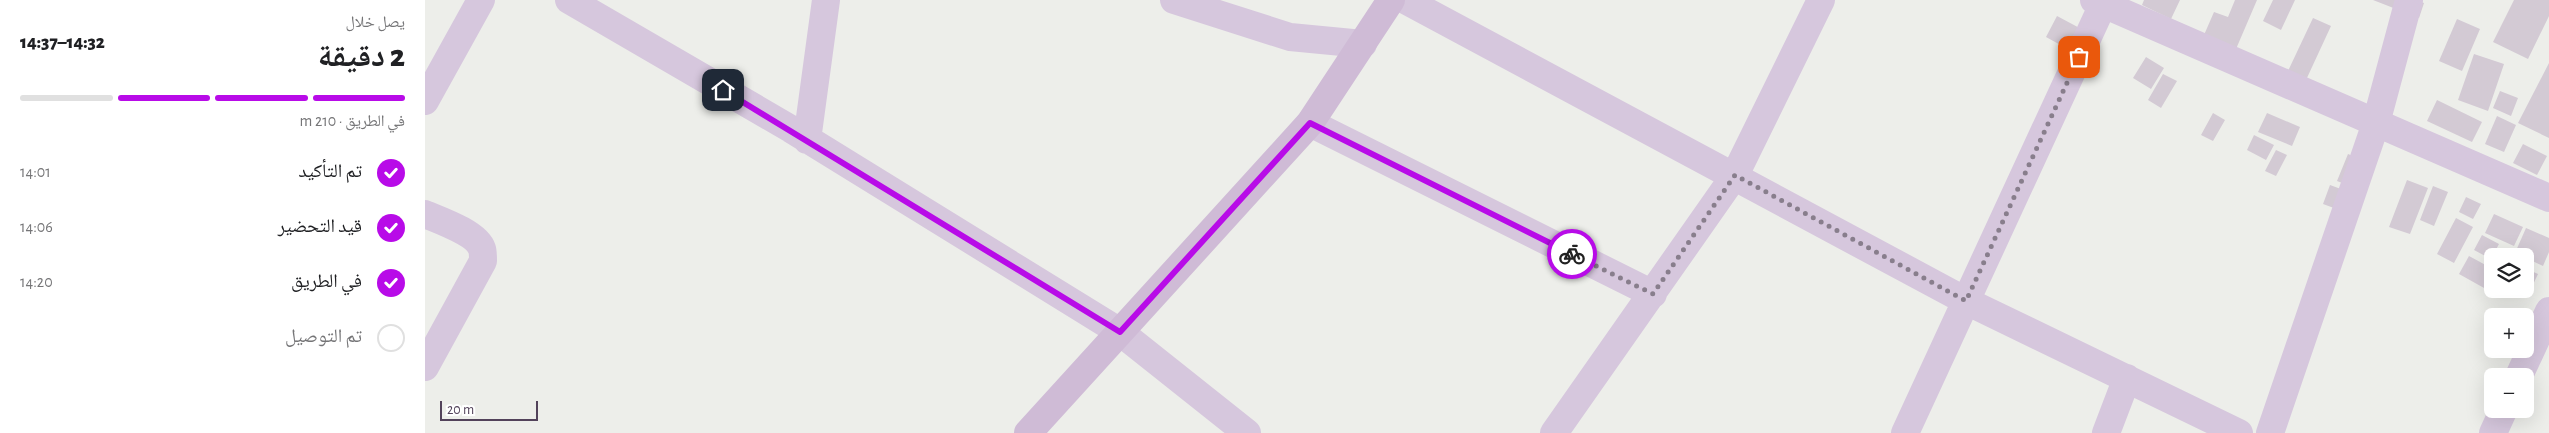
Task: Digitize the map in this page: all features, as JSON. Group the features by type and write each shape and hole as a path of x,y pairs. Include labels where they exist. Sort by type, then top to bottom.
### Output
{"street":[{"path":"425,101 481,0"},
{"path":"569,0 807,140 1120,332 1247,433"},
{"path":"807,140 826,0"},
{"path":"1174,0 1290,37 1363,44"},
{"path":"1028,433 1310,123 1391,0"},
{"path":"1405,0 1735,175 1966,301 2239,433"},
{"path":"1554,433 1735,175 1821,0"},
{"path":"2270,433 2375,122 2409,0"},
{"path":"1905,433 2101,2 2549,198"},
{"path":"1310,123 1653,294"},
{"path":"425,214 459,229 476,240 482,248 483,261 425,367"},
{"path":"2523,368 2549,311"},
{"path":"2106,433 2127,378"},
{"path":"2493,433 2500,418"}],"building":[{"path":"2144,0 2180,0 2171,19 2142,5"},
{"path":"2235,0 2257,0 2236,49 2204,35 2214,12 2228,17"},
{"path":"2273,0 2295,0 2281,30 2263,21"},
{"path":"2373,0 2415,0 2424,3 2419,18"},
{"path":"2514,0 2549,0 2549,16 2528,59 2493,42"},
{"path":"2057,16 2087,32 2075,53 2046,37"},
{"path":"2313,18 2331,26 2306,80 2288,71"},
{"path":"2457,19 2480,29 2462,71 2439,61"},
{"path":"2474,54 2504,64 2488,111 2458,100"},
{"path":"2146,57 2164,68 2151,89 2133,78"},
{"path":"2549,63 2549,138 2518,123"},
{"path":"2163,74 2177,81 2161,108 2148,100"},
{"path":"2500,91 2518,98 2511,116 2493,108"},
{"path":"2437,100 2482,122 2472,142 2427,121"},
{"path":"2213,113 2225,120 2213,141 2201,135"},
{"path":"2267,113 2300,127 2292,146 2258,132"},
{"path":"2497,116 2516,125 2504,152 2485,144"},
{"path":"2254,135 2274,145 2266,160 2247,150"},
{"path":"2523,144 2547,156 2537,175 2513,163"},
{"path":"2276,150 2287,155 2276,176 2265,171"},
{"path":"2348,154 2360,159 2350,186 2337,181"},
{"path":"2407,180 2428,188 2410,234 2389,227"},
{"path":"2330,185 2349,192 2342,211 2323,204"},
{"path":"2433,186 2448,192 2434,226 2420,220"},
{"path":"2466,197 2481,204 2473,219 2459,212"},
{"path":"2494,214 2523,227 2514,246 2485,233"},
{"path":"2456,218 2473,227 2454,263 2437,254"},
{"path":"2526,228 2549,238 2549,252 2543,266 2534,262 2534,248 2517,248"},
{"path":"2482,235 2499,244 2497,248 2484,248 2484,255 2474,250"},
{"path":"2469,256 2484,264 2484,288 2459,274"},
{"path":"2534,272 2538,274 2534,282"}],"way so far":[{"path":"1572,254 1653,294 1735,175 1966,301 2079,57"}],"route":[{"path":"723,90 791,129 1120,332 1310,123 1572,254"}]}
